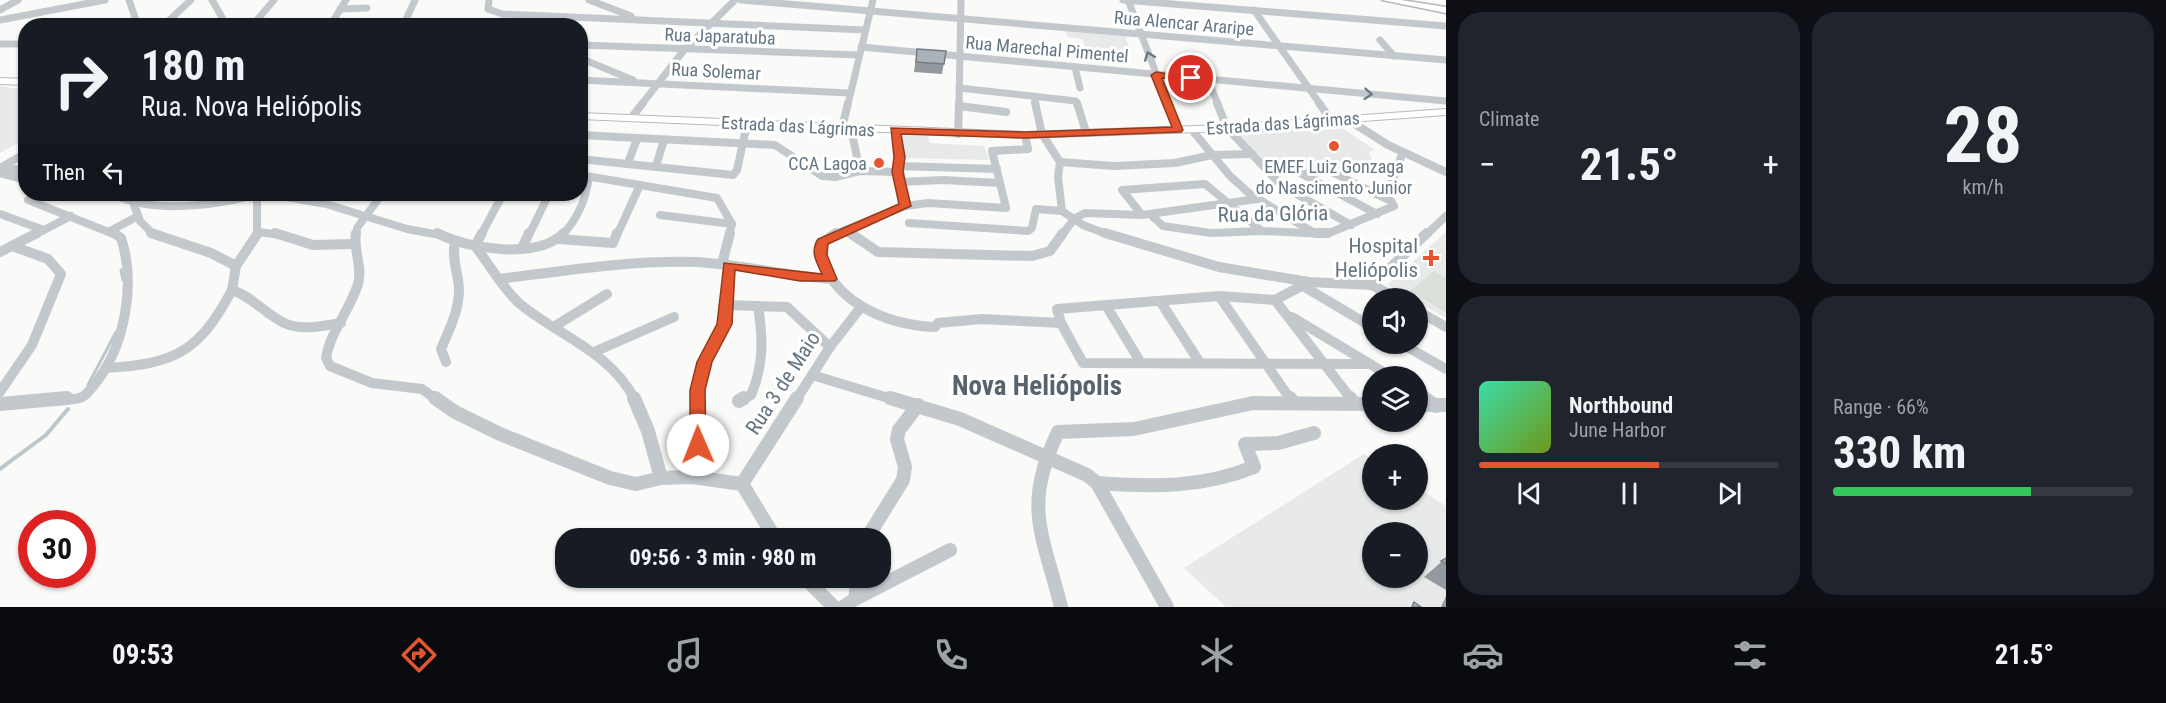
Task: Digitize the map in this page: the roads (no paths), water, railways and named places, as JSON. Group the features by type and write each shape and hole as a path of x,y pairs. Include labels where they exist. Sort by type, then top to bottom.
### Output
{"highway":[{"path":"1394,0 1446,9"}],"main road":[{"path":"0,81 18,81"},
{"name":"Estrada das Lágrimas","path":"588,116 958,134 1025,135 1192,130 1433,113 1446,114"}],"street":[{"path":"0,10 18,0"},
{"path":"0,20 105,0"},
{"path":"129,0 135,18"},
{"path":"172,18 191,0"},
{"path":"212,0 222,18"},
{"path":"259,18 274,0"},
{"path":"335,18 346,0"},
{"path":"407,18 415,0"},
{"path":"489,0 488,9 496,13 865,30"},
{"path":"589,0 639,20"},
{"path":"631,118 684,50 735,0"},
{"name":"Rua Alencar Araripe","path":"741,0 1446,60"},
{"path":"860,171 846,129 849,93 873,0"},
{"path":"958,134 961,0"},
{"path":"1123,0 1254,10 1278,9 1445,27"},
{"path":"1128,0 1178,130"},
{"path":"340,9 367,8"},
{"path":"1254,10 1331,120"},
{"path":"573,18 580,17"},
{"path":"1380,40 1394,56"},
{"path":"0,44 18,44"},
{"name":"Rua Japaratuba","path":"588,45 684,50 860,51"},
{"name":"Rua Marechal Pimentel","path":"860,51 958,56 1446,101"},
{"path":"588,61 640,83"},
{"path":"1075,67 1080,88"},
{"name":"Rua Solemar","path":"588,80 849,93"},
{"path":"1208,80 1227,128 1252,154 1288,189 1351,225"},
{"path":"958,88 1077,102 1086,132"},
{"path":"1034,97 1042,134 1060,162 1058,177 1062,211"},
{"path":"959,106 1006,112"},
{"path":"1347,119 1403,152 1443,168"},
{"path":"588,160 733,175 747,124"},
{"path":"1192,130 1238,184 1257,199 1314,233"},
{"path":"895,131 900,157 899,182 905,206"},
{"path":"1025,135 1028,150 993,151 1006,208 928,203 905,206 845,230 820,244 822,262 831,279 861,307 910,326 935,327 938,323 982,319 1061,323"},
{"path":"588,136 775,145 822,176 835,177 860,171 898,169 997,170"},
{"path":"628,163 637,139"},
{"path":"656,166 664,140"},
{"path":"1377,194 1391,184 1403,152"},
{"path":"1060,162 1103,166 1164,164 1212,155 1252,154"},
{"path":"0,169 18,158"},
{"path":"0,169 18,170"},
{"path":"0,169 18,177"},
{"path":"1330,171 1377,194 1395,205 1377,214 1302,173 1330,171"},
{"path":"588,176 717,198 732,224 725,265 726,305 722,332 702,371 697,406 698,445 692,477"},
{"path":"899,182 943,180 1000,183"},
{"path":"1146,215 1122,190 1205,184 1262,231"},
{"path":"558,239 613,243 640,185"},
{"path":"845,230 878,252 1032,256 1050,251 1074,219 1085,213 1146,215 1257,199"},
{"path":"0,404 81,398 96,383 106,368 124,327 128,298 124,246 112,232 31,201"},
{"path":"130,201 139,218 157,237 198,248 236,267"},
{"path":"176,201 208,203 219,201"},
{"path":"106,368 156,364 174,356 207,330 232,290 236,267 259,231 257,201"},
{"path":"309,201 365,215 407,229 436,233 455,243 475,246 540,248 558,239 570,227 583,201"},
{"path":"376,201 357,228 354,244 360,275 327,352 326,358 330,366 372,382 422,389 456,412 500,434 610,478 636,484 661,478 692,477 742,484 769,528"},
{"path":"475,246 498,201"},
{"path":"522,248 546,201"},
{"path":"909,223 1028,231 1032,228 1036,208 1062,211 1114,237 1209,265 1306,284 1372,285 1378,288"},
{"path":"0,214 44,230"},
{"name":"Rua da Glória","path":"1146,215 1163,226 1211,233 1262,231 1333,233 1377,214"},
{"path":"660,215 732,224"},
{"path":"0,252 71,216"},
{"path":"1372,285 1446,216"},
{"path":"112,232 139,218"},
{"path":"259,231 274,233 313,245 354,244"},
{"path":"446,362 441,349 456,314 459,289 451,253 455,243"},
{"path":"0,392 32,345 60,274 59,269 49,260 12,246"},
{"path":"475,246 520,303 594,352 617,371 639,405 650,434 661,478"},
{"path":"499,279 644,263 725,265 794,276 831,279"},
{"path":"1306,284 1275,300 1219,296 1107,307 1057,309 1061,323 1083,363 1370,364"},
{"path":"1306,284 1362,320"},
{"path":"232,290 254,298 290,325 308,327 341,323"},
{"path":"555,326 607,294"},
{"path":"1219,296 1293,402"},
{"path":"1275,300 1354,403"},
{"path":"1160,301 1200,363"},
{"path":"726,305 790,308 807,327 831,347"},
{"path":"739,401 751,395 764,357 764,339 758,306"},
{"name":"Rua 3 de Maio","path":"742,484 812,375 861,307"},
{"path":"1107,307 1140,363"},
{"path":"1288,315 1373,366"},
{"path":"1428,316 1446,327"},
{"path":"594,352 619,339 674,317"},
{"path":"1420,354 1446,369"},
{"path":"812,375 960,419 1077,469 1097,483 1167,607"},
{"path":"1060,607 1039,528 1039,480 1046,455 1058,432 1134,429 1253,403 1362,403"},
{"path":"873,528 903,480 905,467 897,439 899,430 918,405"},
{"path":"1097,483 1181,487 1214,483 1254,467 1245,444 1278,443 1314,433"},
{"path":"849,603 950,550"},
{"path":"815,588 834,607"},
{"path":"849,603 854,588"}],"waterway":[{"path":"121,270 123,280"},
{"path":"88,385 116,332"},
{"path":"0,469 46,435 68,409"}],"place":[{"name":"EMEF Luiz Gonzaga do Nascimento Junior","path":"1334,146"},
{"name":"CCA Lagoa","path":"879,163"},
{"name":"Hospital Heliópolis","path":"1431,258"}],"district":[{"name":"Nova Heliópolis","path":"1037,386"}]}
